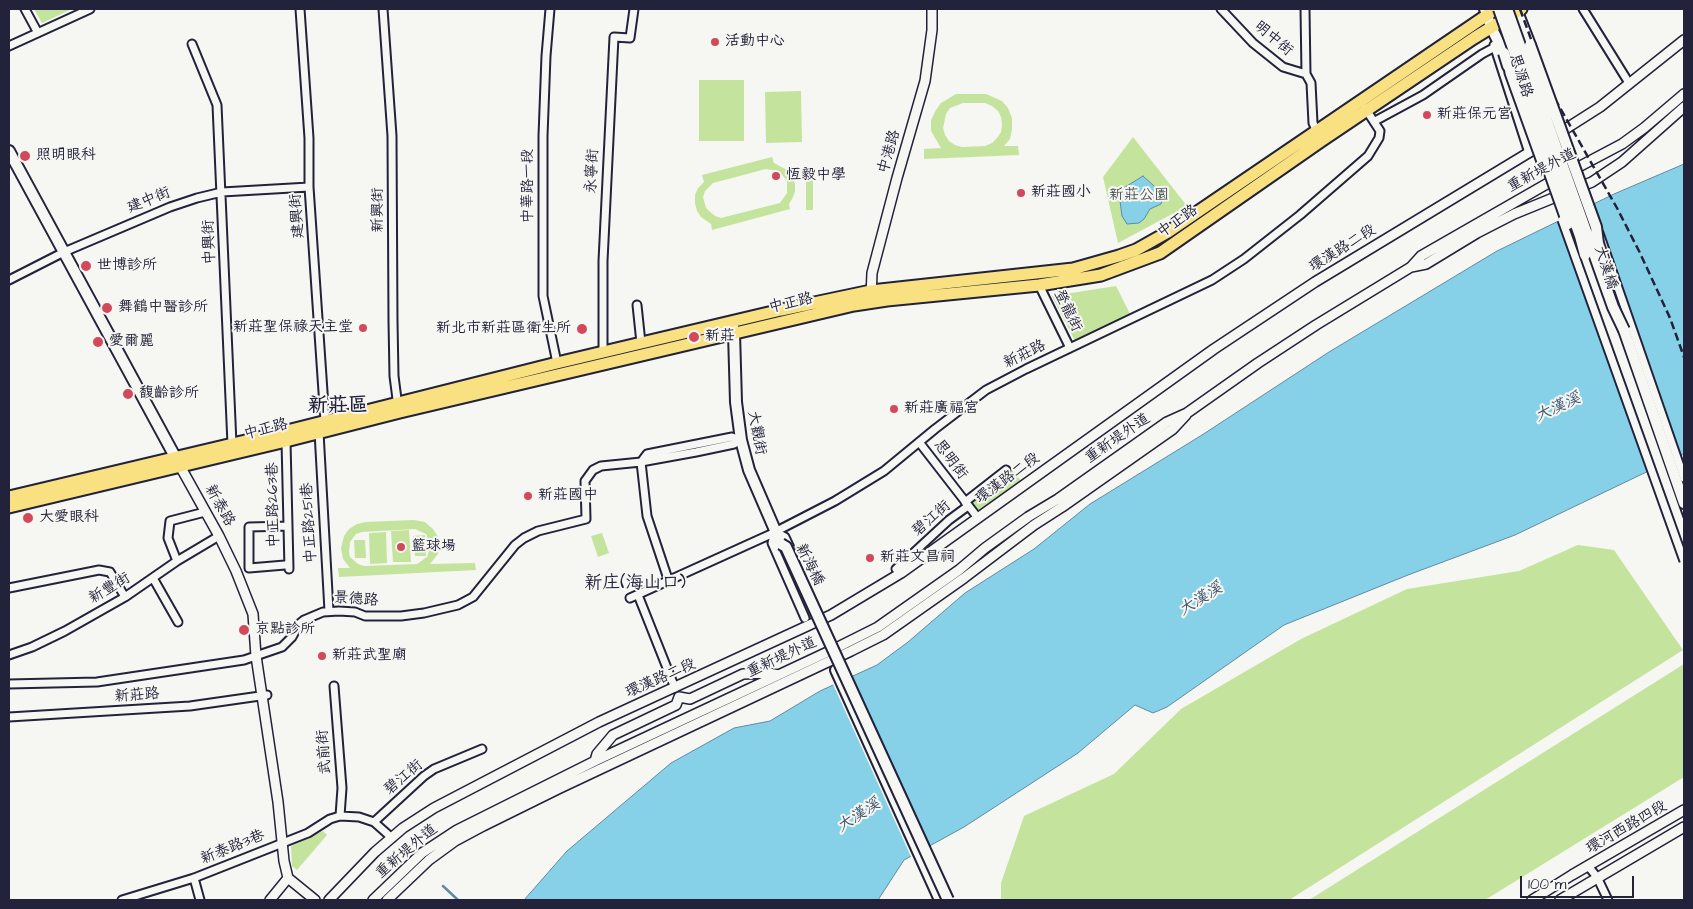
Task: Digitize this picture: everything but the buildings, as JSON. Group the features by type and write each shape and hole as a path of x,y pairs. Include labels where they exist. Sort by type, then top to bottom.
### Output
{"main road":[{"name":"中正路","path":"1363,106 1491,27 1515,9"},
{"path":"1515,9 1530,45 1596,227 1598,243 1619,306 1624,330"},
{"name":"大漢橋","path":"1515,9 1613,308 1624,330 1684,503"},
{"name":"中正路","path":"9,497 286,442 557,363 731,322 872,296 1073,269 1119,256 1136,250 1168,232 1319,136 1363,106 1492,10"},
{"path":"1492,10 1491,27 1499,50 1508,66 1514,72 1572,236 1584,255"},
{"name":"大漢橋","path":"1492,10 1570,209 1584,255 1684,536"},
{"name":"中正路","path":"9,507 178,462 232,444 325,421 399,408 734,333 872,296 1039,285 1101,275 1160,253 1319,136"},
{"name":"新泰路","path":"9,151 178,462"},
{"name":"大觀街","path":"731,322 734,333 736,402 741,440 749,470 781,544"},
{"name":"新海橋","path":"781,544 781,550 940,900"},
{"name":"新海橋","path":"781,544 786,547 948,900"}],"street":[{"path":"25,9 38,33"},
{"path":"9,46 90,9"},
{"name":"建興街","path":"300,9 309,138 309,187 325,421"},
{"name":"新興街","path":"383,9 392,145 394,376 399,408"},
{"name":"中華路一段","path":"550,9 543,126 543,296 557,363"},
{"name":"永寧街","path":"603,352 603,261 614,37 630,38 634,9"},
{"name":"中港路","path":"872,296 872,273 897,178 926,81 932,30 932,9"},
{"name":"明中街","path":"1221,9 1253,43 1283,67 1306,74"},
{"path":"1305,9 1306,74 1311,83 1313,123 1319,136"},
{"name":"思源路","path":"1515,9 1529,36 1565,129"},
{"path":"1582,9 1629,82"},
{"name":"環漢路二段","path":"328,900 403,828 434,808 599,722 831,615 901,574 1214,349 1324,277 1530,153 1600,107 1684,40"},
{"name":"中興街","path":"192,44 217,105 232,444"},
{"path":"1363,106 1375,121 1424,96 1482,54 1499,50"},
{"name":"思源路","path":"1499,50 1530,153"},
{"path":"1508,66 1684,561"},
{"name":"重新堤外道","path":"374,900 422,854 457,830 595,761 834,650 878,627 959,570 985,548 1028,517 1058,499 1167,422 1187,413 1316,325 1411,267 1421,256 1430,250 1532,191 1622,144 1684,94"},
{"name":"重新堤外道","path":"1411,267 1426,264 1477,233 1514,214 1592,182 1622,162 1684,107"},
{"name":"新莊路","path":"630,598 669,582 775,532 835,501 884,471 986,390 1026,368 1212,280 1244,259 1300,215 1368,156 1379,138 1380,131 1375,121"},
{"name":"建中街","path":"9,280 64,252 170,206 222,192 309,187"},
{"path":"1596,227 1603,241 1684,478"},
{"name":"登龍街","path":"1039,285 1070,348"},
{"path":"637,305 641,343"},
{"name":"重新堤外道","path":"387,900 429,860 455,841 483,826 883,635 964,578 1034,525 1070,502 1173,429 1187,413"},
{"name":"中正路251巷","path":"319,432 329,611"},
{"name":"景德路","path":"9,684 97,682 235,661 282,648 304,620 329,611 355,612 365,616 401,616 449,607 473,598 515,545 524,538 538,531 586,519 585,481 593,470 601,466 641,462 734,444 741,440"},
{"name":"中正路263巷","path":"286,442 288,526 287,567 249,568 249,527 288,526"},
{"name":"思明街","path":"919,442 978,518"},
{"name":"新泰路","path":"178,462 219,536 236,571 253,614 256,656 264,695 288,878"},
{"path":"641,462 647,516 669,582"},
{"name":"碧江街","path":"901,574 896,569 1006,470"},
{"path":"177,561 168,538 170,521 205,512"},
{"name":"大觀街","path":"805,618 772,543 775,532 785,537 821,611"},
{"name":"新豐街","path":"9,655 32,647 125,598 177,561 219,536"},
{"path":"9,588 99,570 110,572 125,598"},
{"path":"153,578 178,622"},
{"path":"595,761 597,754 613,735 676,705 679,697 638,595"},
{"path":"679,697 690,699 743,674 769,672 778,675"},
{"name":"武前街","path":"334,686 342,788 340,816"},
{"name":"新莊路","path":"9,717 190,706 264,695"},
{"name":"碧江街","path":"374,822 424,776 482,749"},
{"name":"環河西路四段","path":"1532,900 1684,810"},
{"path":"340,816 359,817 374,822 392,838"},
{"name":"新泰路3巷","path":"122,900 194,878 308,833 330,819 340,816"},
{"name":"環河西路四段","path":"1560,900 1596,877 1684,827"},
{"path":"1588,866 1608,900"},
{"path":"194,878 200,900"},
{"path":"270,900 288,878 315,900"}],"green space":[{"path":"34,9 72,9 42,23"},
{"path":"699,80 744,80 744,141 699,141"},
{"path":"801,91 802,142 766,143 765,92"},
{"path":"956,94 986,94 1002,101 1008,108 1012,118 1010,139 1004,146 1018,146 1019,155 924,159 924,149 941,148 931,131 931,120 941,103","holes":["963,103 985,103 998,111 1001,117 1001,132 997,138 985,146 962,147 949,141 943,128 946,114 950,108"]},
{"name":"新莊公園","path":"1133,137 1187,206 1118,243 1103,177"},
{"path":"772,157 774,163 787,170 792,176 795,192 789,204 790,209 712,230 711,224 701,217 697,211 695,203 695,195 698,188 704,182 702,175","holes":["766,169 778,171 787,180 787,193 780,203 721,218 715,216 706,208 703,197 705,191 713,183"]},
{"path":"806,175 813,176 813,210 806,210"},
{"path":"1116,286 1131,316 1076,343 1052,296"},
{"path":"1008,465 1022,482 978,514 967,502"},
{"path":"414,520 425,522 438,537 439,545 438,554 430,564 475,563 476,570 339,577 338,568 350,568 343,559 341,548 344,536 349,529 357,524","holes":["415,529 426,534 431,545 427,557 417,564 364,566 358,564 350,557 350,542 356,534 362,532"]},
{"name":"籃球場","path":"409,530 411,562 393,562 391,531"},
{"name":"籃球場","path":"386,532 387,563 370,564 369,533"},
{"path":"602,533 609,553 598,557 591,536"},
{"path":"425,535 426,556 415,556 413,536"},
{"path":"354,540 365,540 366,558 355,558"},
{"path":"1578,545 1614,550 1683,650 1289,900 1001,900 1001,883 1024,816 1114,774 1181,709 1301,639 1407,589 1519,571"},
{"path":"1684,664 1684,777 1485,900 1309,900"},
{"path":"323,831 327,835 297,870 292,866 291,846"}],"water":[{"name":"大漢溪","path":"1684,164 1684,454 1515,535 1408,575 1284,625 1167,707 1153,713 1135,705 1078,753 964,827 904,860 878,900 524,900 567,851 671,763 734,728 770,721 820,691 877,665 908,642 965,593 1034,549 1090,504 1202,435 1329,352 1497,251 1614,194"},
{"path":"1143,176 1164,195 1161,204 1150,209 1139,223 1127,224 1122,216 1120,201 1122,189"}],"pier":[{"path":"851,674 930,849 912,859 832,682"}],"waterway":[{"path":"443,886 458,900"}],"railway":[{"path":"1520,9 1555,99 1617,208 1640,253 1670,318 1684,357"}],"place":[{"name":"活動中心","path":"715,42"},
{"name":"新莊保元宮","path":"1427,115"},
{"name":"照明眼科","path":"25,156"},
{"name":"恆毅中學","path":"776,176"},
{"name":"新莊國小","path":"1021,193"},
{"name":"世博診所","path":"86,266"},
{"name":"舞鶴中醫診所","path":"107,308"},
{"name":"新莊聖保祿天主堂","path":"363,328"},
{"name":"新北市新莊區衛生所","path":"582,329"},
{"name":"新莊","path":"694,337"},
{"name":"愛爾麗","path":"98,342"},
{"name":"馥齡診所","path":"128,394"},
{"name":"新莊廣福宮","path":"894,409"},
{"name":"新莊國中","path":"528,496"},
{"name":"大愛眼科","path":"28,518"},
{"name":"籃球場","path":"401,547"},
{"name":"新莊文昌祠","path":"870,558"},
{"name":"京點診所","path":"244,630"},
{"name":"新莊武聖廟","path":"322,656"}],"district":[{"name":"新莊區","path":"338,407"},
{"name":"新庄(海山口)","path":"635,584"}]}
